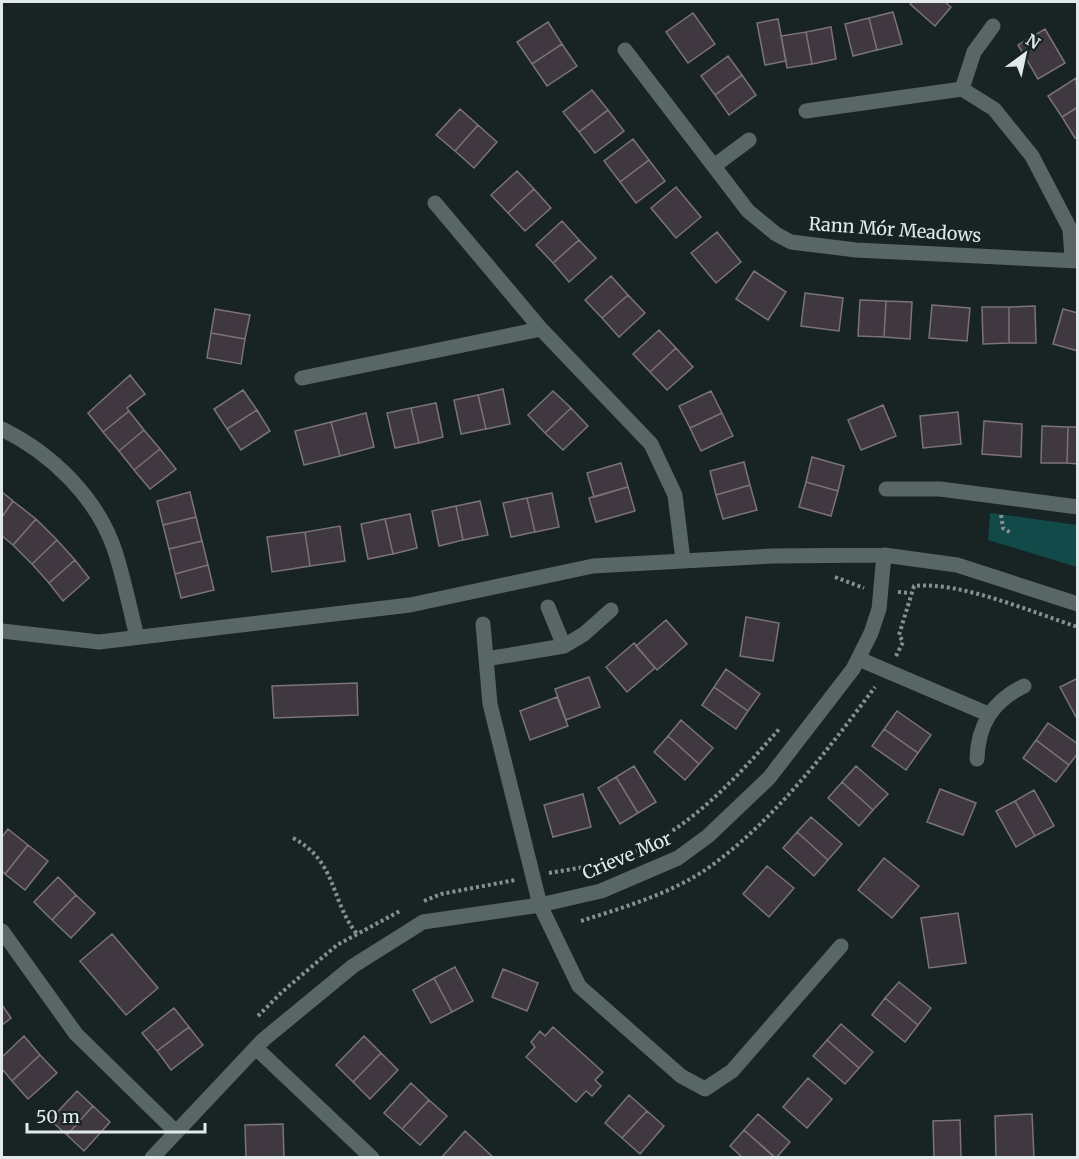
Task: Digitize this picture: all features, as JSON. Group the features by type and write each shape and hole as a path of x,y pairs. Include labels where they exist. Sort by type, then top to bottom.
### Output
{"street":[{"path":"806,111 962,89 974,52 993,26"},
{"name":"Rann Mór Meadows","path":"625,51 748,211 776,234 791,242 856,250 1075,260 1070,229 1032,156 994,109 962,89"},
{"path":"714,166 749,140"},
{"path":"435,203 542,329 651,444 675,495 683,560"},
{"path":"302,378 542,329"},
{"path":"2,429 26,440 58,465 93,507 115,549 137,637"},
{"path":"886,489 940,489 1077,507"},
{"path":"2,631 99,642 410,605 593,566 683,560 884,555 957,565 1077,604"},
{"name":"Crieve Mor","path":"152,1158 175,1131 256,1048 353,966 423,922 540,905 601,891 678,858 708,836 769,778 859,659 879,609 884,555"},
{"path":"548,607 564,646"},
{"path":"486,659 564,646 584,633 611,610"},
{"path":"483,624 490,704 531,877 540,905 579,986 681,1076 705,1089 732,1071 841,946"},
{"path":"859,659 988,714"},
{"path":"977,759 977,743 988,714 1005,697 1024,686"},
{"path":"2,931 76,1034 175,1131"},
{"path":"256,1048 372,1158"}],"path":[{"path":"826,577 850,581 858,588 861,598"},
{"path":"910,593 914,586 923,585 936,584 959,588 1077,627"},
{"path":"420,902 441,894 604,862 636,851 680,826 710,801 782,726"},
{"path":"293,838 301,843 326,869 333,881 344,918 357,934"},
{"path":"257,1017 282,992 329,952 409,906"}],"shaded area":[{"path":"990,513 1077,525 1077,567 988,540"}],"building":[{"path":"913,2 945,2 951,7 935,26 910,4"},
{"path":"893,12 902,44 877,50 869,18"},
{"path":"693,13 715,44 688,63 666,32"},
{"path":"869,18 877,50 853,56 845,24"},
{"path":"778,19 786,61 765,65 757,23"},
{"path":"548,22 562,44 532,64 517,42"},
{"path":"831,27 836,59 812,64 806,32"},
{"path":"1045,29 1065,63 1038,79 1018,45"},
{"path":"806,32 812,64 787,68 781,36"},
{"path":"562,44 577,66 547,86 532,64"},
{"path":"728,56 742,75 715,95 701,76"},
{"path":"742,75 756,95 729,115 715,95"},
{"path":"1076,78 1078,107 1062,117 1048,96"},
{"path":"592,90 608,110 579,132 563,112"},
{"path":"1078,107 1078,137 1075,138 1062,117"},
{"path":"460,109 478,125 455,151 436,135"},
{"path":"608,110 624,131 595,153 579,132"},
{"path":"478,125 497,142 474,168 455,151"},
{"path":"633,139 649,160 620,182 604,161"},
{"path":"649,160 665,181 636,203 620,182"},
{"path":"517,171 534,189 508,213 491,195"},
{"path":"676,187 701,217 676,238 651,208"},
{"path":"534,189 551,208 525,231 508,213"},
{"path":"562,221 579,240 553,263 536,245"},
{"path":"717,232 741,262 716,283 691,253"},
{"path":"579,240 596,258 569,282 553,263"},
{"path":"754,271 786,292 768,320 736,299"},
{"path":"611,276 628,295 602,318 585,300"},
{"path":"805,293 843,298 839,331 801,326"},
{"path":"628,295 645,313 619,337 602,318"},
{"path":"860,300 886,301 884,337 858,336"},
{"path":"886,301 912,302 910,339 884,337"},
{"path":"932,305 970,308 967,341 929,338"},
{"path":"1035,306 1036,343 1009,343 1009,307"},
{"path":"982,307 1009,307 1009,343 983,344"},
{"path":"215,309 250,315 245,339 211,333"},
{"path":"1063,309 1078,313 1078,351 1053,344"},
{"path":"659,330 676,348 650,372 633,354"},
{"path":"211,333 245,339 241,364 207,358"},
{"path":"676,348 693,367 667,390 650,372"},
{"path":"130,375 145,394 127,408 129,411 103,432 88,413"},
{"path":"503,389 510,424 486,429 478,395"},
{"path":"243,390 257,410 227,429 214,409"},
{"path":"553,391 571,408 545,433 528,415"},
{"path":"711,391 722,413 690,428 679,406"},
{"path":"478,395 486,429 461,434 454,400"},
{"path":"436,403 443,437 419,443 411,408"},
{"path":"883,405 896,436 861,450 848,420"},
{"path":"411,408 419,443 395,448 387,413"},
{"path":"571,408 588,426 563,450 545,433"},
{"path":"257,410 270,431 241,450 227,429"},
{"path":"129,411 144,430 119,451 103,432"},
{"path":"958,412 961,444 923,448 920,416"},
{"path":"366,413 374,447 340,456 331,422"},
{"path":"722,413 733,436 701,451 690,428"},
{"path":"984,421 1022,424 1021,457 982,454"},
{"path":"331,422 340,456 304,465 295,431"},
{"path":"1042,426 1068,427 1067,463 1041,463"},
{"path":"1068,427 1078,427 1078,464 1067,463"},
{"path":"144,430 160,449 134,470 119,451"},
{"path":"160,449 176,469 150,489 134,470"},
{"path":"812,457 844,466 838,491 806,482"},
{"path":"744,462 750,485 716,495 710,471"},
{"path":"621,463 628,487 594,497 587,473"},
{"path":"806,482 838,491 831,516 799,507"},
{"path":"750,485 757,510 723,519 716,495"},
{"path":"628,487 635,511 596,522 589,498"},
{"path":"2,492 13,501 2,517"},
{"path":"190,492 196,517 163,525 157,501"},
{"path":"552,493 559,527 535,532 527,498"},
{"path":"527,498 535,532 511,537 503,503"},
{"path":"13,501 36,519 13,545 2,536 2,517"},
{"path":"480,501 488,535 463,540 456,506"},
{"path":"456,506 463,540 439,546 432,511"},
{"path":"410,514 417,548 393,554 385,519"},
{"path":"196,517 202,541 169,549 163,525"},
{"path":"36,519 57,540 32,564 13,545"},
{"path":"385,519 393,554 368,559 361,524"},
{"path":"340,526 345,561 310,566 305,532"},
{"path":"305,532 310,566 272,572 267,537"},
{"path":"57,540 75,560 49,583 32,564"},
{"path":"202,541 208,565 175,574 169,549"},
{"path":"75,560 89,578 63,601 49,583"},
{"path":"208,565 214,590 181,598 175,574"},
{"path":"746,617 779,623 773,661 740,656"},
{"path":"666,620 687,644 657,670 636,646"},
{"path":"634,643 655,668 627,692 606,667"},
{"path":"726,669 760,694 748,711 714,687"},
{"path":"589,677 600,707 566,720 555,689"},
{"path":"1078,678 1078,716 1076,717 1060,687"},
{"path":"357,683 358,715 274,718 272,686"},
{"path":"714,687 748,711 736,729 702,705"},
{"path":"557,697 568,726 530,740 520,711"},
{"path":"897,711 931,735 918,753 884,729"},
{"path":"681,720 713,748 699,764 668,736"},
{"path":"1048,723 1078,744 1078,753 1069,765 1036,740"},
{"path":"884,729 918,753 906,770 872,746"},
{"path":"668,736 699,764 685,780 654,752"},
{"path":"1036,740 1069,765 1056,782 1023,758"},
{"path":"634,766 656,802 638,813 616,777"},
{"path":"856,766 888,794 873,810 842,782"},
{"path":"616,777 638,813 620,824 598,788"},
{"path":"842,782 873,810 859,826 828,798"},
{"path":"940,789 976,803 963,835 927,822"},
{"path":"1034,790 1054,826 1035,836 1015,801"},
{"path":"583,794 591,827 553,837 544,805"},
{"path":"1015,801 1035,836 1016,847 996,811"},
{"path":"811,817 842,844 828,860 797,832"},
{"path":"8,829 28,845 5,874 2,871 2,837"},
{"path":"797,832 828,860 814,876 783,848"},
{"path":"28,845 48,861 25,890 5,874"},
{"path":"884,858 919,886 892,918 858,890"},
{"path":"767,866 794,888 769,917 743,894"},
{"path":"58,877 76,895 52,920 34,902"},
{"path":"76,895 95,913 71,938 52,920"},
{"path":"958,913 966,963 929,968 921,918"},
{"path":"112,934 158,988 126,1015 80,961"},
{"path":"455,967 473,1001 452,1012 434,978"},
{"path":"503,969 538,983 527,1011 492,997"},
{"path":"434,978 452,1012 431,1023 413,990"},
{"path":"899,982 931,1008 918,1025 885,998"},
{"path":"885,998 918,1025 905,1042 872,1015"},
{"path":"2,1005 11,1018 2,1025"},
{"path":"174,1008 189,1027 157,1051 142,1033"},
{"path":"841,1024 873,1052 859,1068 827,1040"},
{"path":"189,1027 203,1045 171,1070 157,1051"},
{"path":"553,1027 603,1072 595,1080 601,1086 592,1096 586,1091 576,1102 526,1057 535,1047 531,1042 540,1031 545,1036"},
{"path":"24,1036 40,1055 12,1081 2,1069 2,1057"},
{"path":"364,1036 381,1053 353,1082 336,1065"},
{"path":"827,1040 859,1068 845,1084 813,1056"},
{"path":"381,1053 398,1070 370,1099 353,1082"},
{"path":"40,1055 57,1073 28,1099 12,1081"},
{"path":"808,1078 832,1099 807,1128 783,1107"},
{"path":"411,1083 429,1100 402,1129 384,1113"},
{"path":"77,1091 93,1106 67,1135 50,1120"},
{"path":"629,1095 647,1111 622,1138 605,1123"},
{"path":"429,1100 447,1116 420,1145 402,1129"},
{"path":"93,1106 110,1122 84,1151 67,1135"},
{"path":"647,1111 664,1126 640,1154 622,1138"},
{"path":"758,1114 790,1142 776,1158 744,1130"},
{"path":"1032,1114 1034,1158 996,1158 995,1116"},
{"path":"960,1120 961,1157 934,1158 933,1121"},
{"path":"283,1124 284,1158 246,1158 245,1125"},
{"path":"744,1130 775,1158 743,1158 730,1146"},
{"path":"465,1131 494,1158 441,1158"}]}
